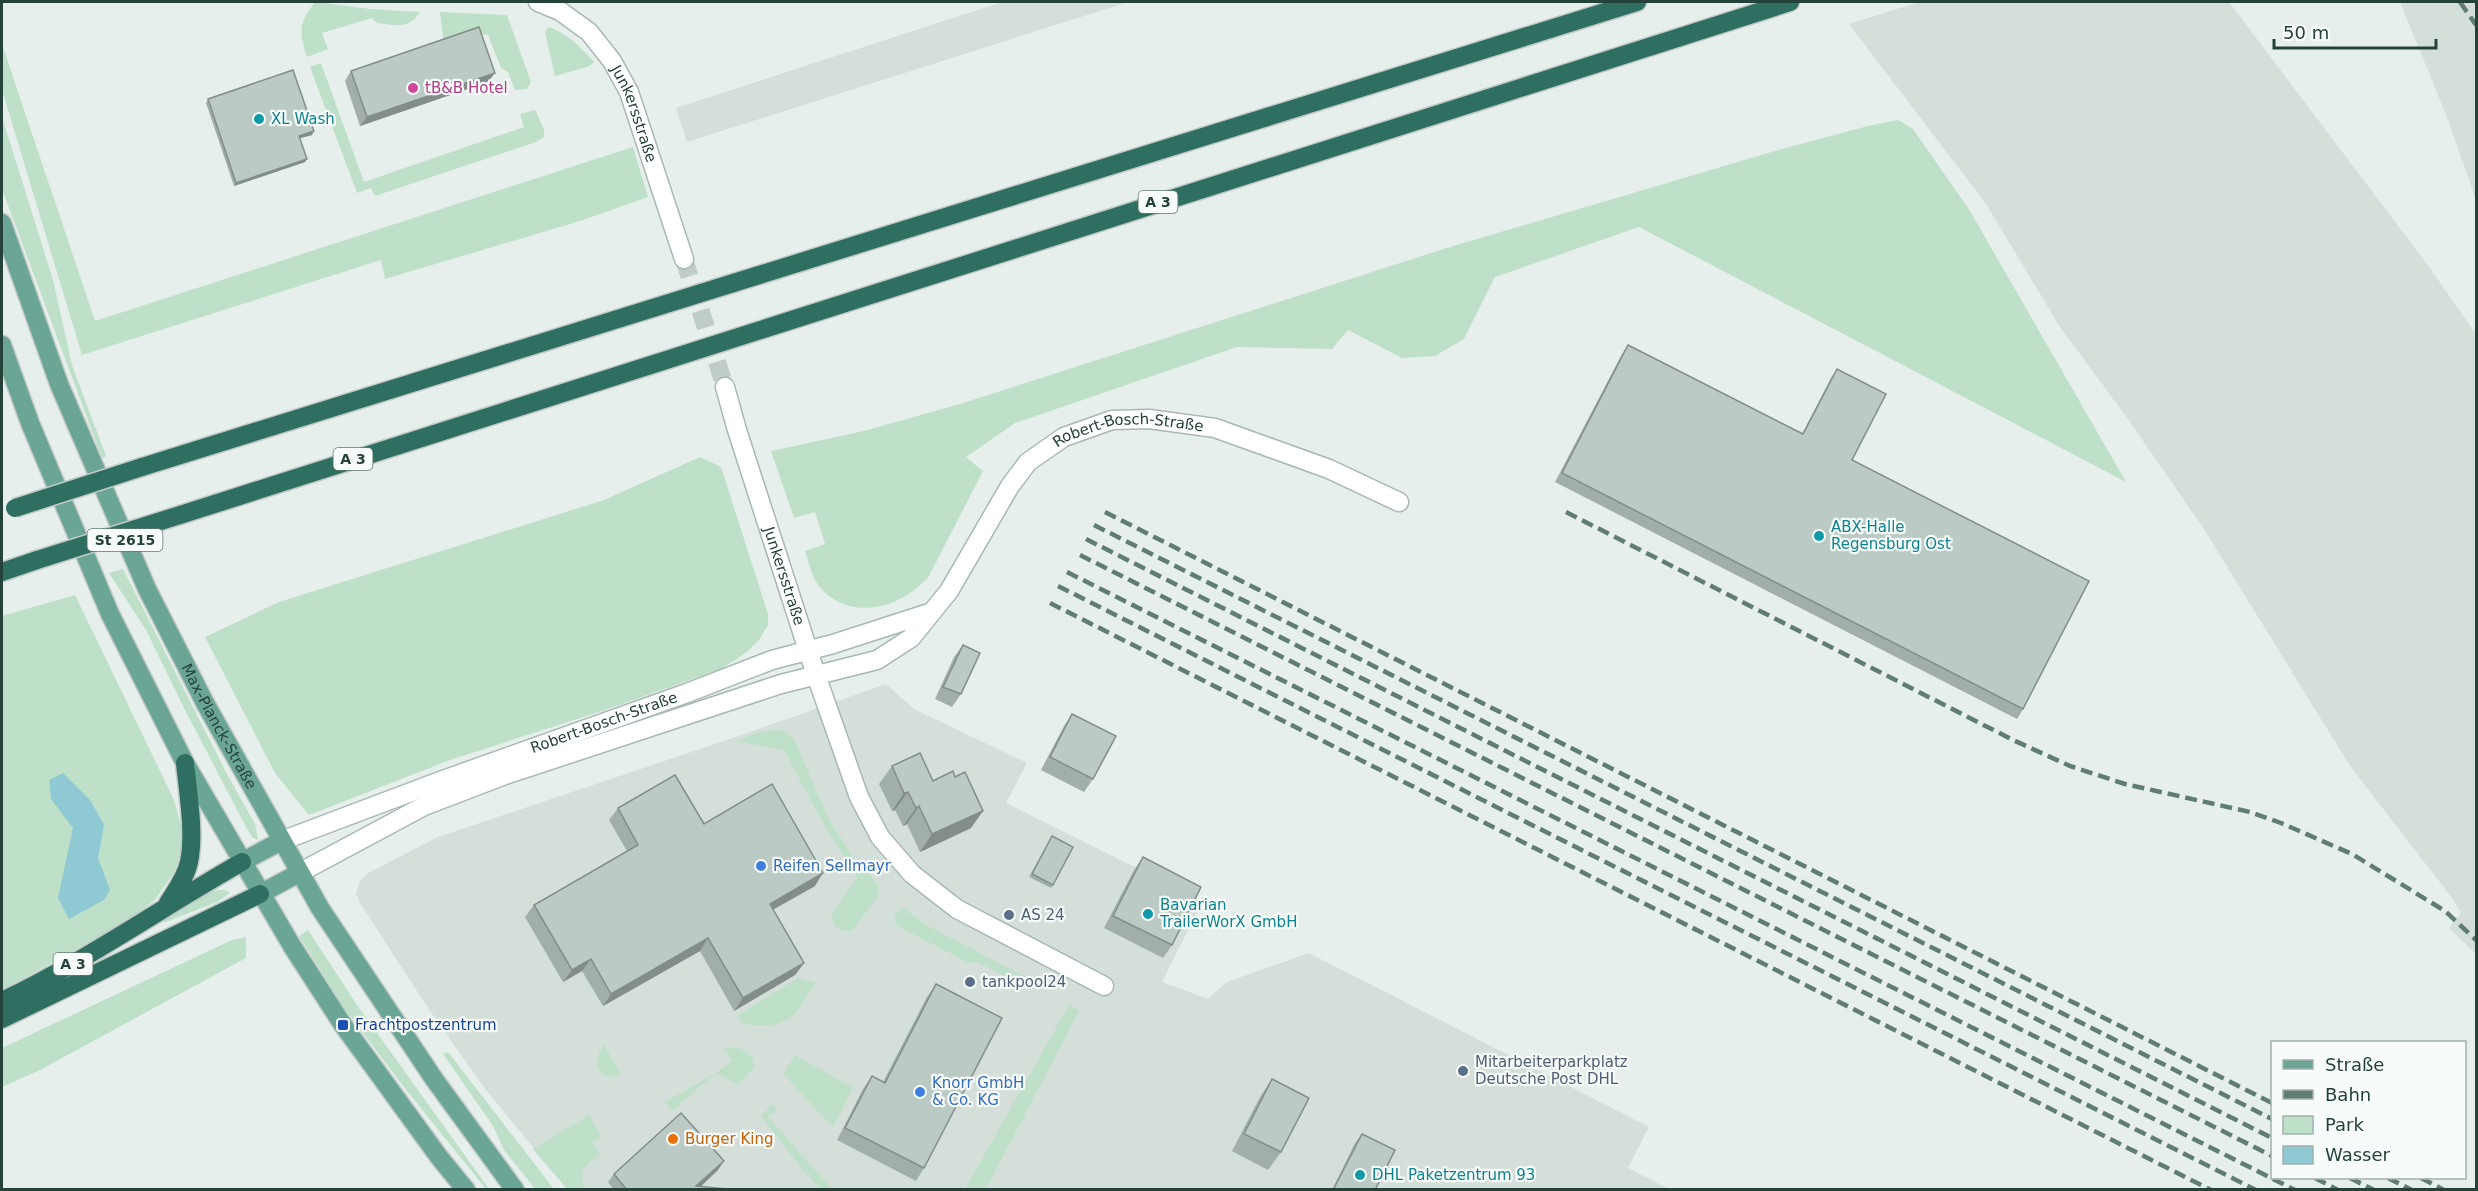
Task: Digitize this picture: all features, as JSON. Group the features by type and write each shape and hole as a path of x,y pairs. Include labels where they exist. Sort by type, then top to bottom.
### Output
{"highway":[{"path":"8,510 1637,2"},
{"name":"A 3","path":"2,572 1790,2"},
{"name":"A 3","path":"168,905 182,881 189,861 190,839 185,764"},
{"name":"A 3","path":"2,1001 105,947 168,905 242,862"},
{"path":"2,1019 260,894"}],"main road":[{"name":"Max-Planck-Straße","path":"2,223 59,384 138,570 205,703 299,873 376,995 514,1190"},
{"name":"St 2615","path":"2,345 30,423 110,614 185,764 260,894"},
{"path":"242,862 281,842"},
{"path":"299,873 260,894 343,1026 439,1157 466,1190"}],"street":[{"name":"Junkersstraße","path":"538,2 560,11 589,32 612,61 630,92 684,259"},
{"name":"Junkersstraße","path":"725,387 812,663"},
{"name":"Robert-Bosch-Straße","path":"281,842 432,784 687,693 762,663 877,660 911,638 949,591 1010,486 1028,462 1064,437 1112,420 1149,419 1215,428 1329,469 1400,502"},
{"name":"Robert-Bosch-Straße","path":"299,873 424,806 495,779 781,684 812,663 929,613"},
{"path":"812,663 859,798 880,837 912,874 957,909 1104,987"}],"shaded area":[{"path":"1002,2 1128,2 687,142 676,108"},
{"path":"1919,2 2229,2 2427,264 2476,334 2476,954 2449,928 2461,913 2452,898 2350,766 2202,526 2060,327 1986,204 1849,24"},
{"path":"2400,2 2476,2 2476,200 2447,117"},
{"path":"886,684 914,709 1027,763 1006,803 1203,901 1162,982 1208,999 1227,982 1309,953 1649,1127 1628,1168 1669,1189 567,1189 482,1085 428,1008 360,903 356,894 360,881 370,872 438,837"}],"green space":[{"path":"315,2 420,12 406,24 377,23 372,18 322,33 328,49 307,57 302,41 302,28 305,16"},
{"path":"440,12 507,15 531,82 527,89 515,90 508,72 501,68 488,35 479,34 444,45"},
{"path":"548,27 573,41 594,62 590,66 555,76 545,32"},
{"path":"2,44 95,321 633,147 648,197 580,221 385,279 381,260 82,355 2,90"},
{"path":"321,63 364,182 524,127 520,114 535,110 544,129 544,137 536,142 375,196 371,188 357,193 310,67"},
{"path":"2,117 53,280 72,365 106,456 102,458 2,189"},
{"path":"1898,120 1913,129 1970,211 2126,482 1639,227 1495,277 1464,339 1435,356 1402,358 1348,330 1332,349 1237,347 1015,423 966,457 983,471 928,578 914,590 887,605 863,608 840,603 830,597 813,575 805,551 825,544 815,512 794,518 771,451 864,431 963,403 1450,247 1782,149"},
{"path":"700,457 721,467 768,614 768,625 759,640 747,652 721,669 602,711 450,760 309,815 275,773 205,637 279,602 604,500"},
{"path":"123,569 227,774 255,824 258,840 253,838 246,827 146,630 109,573"},
{"path":"75,595 174,800 182,829 181,857 155,900 124,923 2,990 2,616"},
{"path":"778,730 794,739 829,820 855,859 879,886 877,898 852,931 838,928 831,915 857,878 823,823 784,750 735,741 763,731"},
{"path":"226,890 230,893 217,902 166,922 160,922 205,894"},
{"path":"903,908 928,926 1024,976 1010,979 976,961 971,964 897,926 894,920 897,912"},
{"path":"308,930 357,1005 489,1189 486,1189 403,1086 342,1005 299,936"},
{"path":"246,937 246,958 38,1071 2,1087 2,1048 232,940"},
{"path":"798,978 816,983 800,1007 789,1018 768,1026 754,1026 741,1022 738,1015"},
{"path":"1069,1005 1079,1011 986,1189 965,1189"},
{"path":"604,1045 621,1074 613,1077 607,1076 599,1070 598,1058"},
{"path":"734,1047 748,1053 755,1067 738,1085 716,1073 733,1060 723,1049"},
{"path":"448,1052 554,1189 535,1189 504,1150 493,1126 443,1054"},
{"path":"795,1055 853,1088 833,1127 783,1074"},
{"path":"716,1073 672,1111 665,1102"},
{"path":"773,1104 777,1110 768,1117 832,1189 821,1189 802,1169 761,1116"},
{"path":"589,1115 601,1137 593,1142 600,1155 582,1172 584,1189 567,1189 533,1149"}],"water":[{"path":"63,773 90,800 104,825 98,858 110,890 104,900 69,919 58,898 73,828 51,799 49,780"}],"building":[{"path":"479,27 495,73 367,117 351,71"},
{"name":"XL Wash","path":"293,70 314,131 299,136 307,159 236,183 208,99"},
{"name":"ABX-Halle Regensburg Ost","path":"1628,345 1803,434 1837,369 1886,394 1852,460 2089,581 2023,709 1562,473"},
{"path":"963,645 980,653 961,694 943,687"},
{"path":"1072,714 1116,736 1093,779 1050,757"},
{"path":"920,753 933,781 953,771 955,777 965,772 983,811 932,834 919,806 916,808 908,792 904,793 892,766"},
{"path":"675,775 704,824 772,784 823,873 770,904 804,963 743,998 708,938 611,994 591,959 572,970 534,905 638,845 618,808"},
{"path":"1052,836 1073,847 1053,885 1032,874"},
{"name":"Bavarian TrailerWorX GmbH","path":"1143,857 1201,887 1172,945 1113,916"},
{"name":"Knorr GmbH & Co. KG","path":"936,984 1002,1018 924,1168 845,1128 872,1076 885,1083"},
{"path":"1272,1079 1309,1098 1281,1152 1244,1134"},
{"name":"Burger King","path":"681,1113 724,1161 696,1186 737,1190 627,1190 614,1174"},
{"name":"DHL Paketzentrum 93","path":"1362,1134 1395,1150 1375,1190 1333,1190"}],"tunnel":[{"path":"684,259 725,387"}],"railway":[{"path":"2460,2 2476,25"},
{"path":"1105,512 2271,1102"},
{"path":"1566,512 2013,740 2070,766 2125,784 2250,812 2352,854 2445,911 2476,940"},
{"path":"1094,525 2271,1118"},
{"path":"1086,539 2271,1137"},
{"path":"1080,555 2271,1155"},
{"path":"1067,572 2271,1178"},
{"path":"1058,586 2256,1190"},
{"path":"1050,603 2211,1190"},
{"path":"2273,1179 2295,1190"},
{"path":"2317,1179 2338,1190"},
{"path":"2352,1179 2374,1190"},
{"path":"2390,1179 2412,1190"},
{"path":"2423,1179 2444,1190"}],"place":[{"name":"tB&B Hotel","path":"413,88"},
{"name":"XL Wash","path":"259,119"},
{"name":"ABX-Halle Regensburg Ost","path":"1819,536"},
{"name":"Reifen Sellmayr","path":"761,866"},
{"name":"Bavarian TrailerWorX GmbH","path":"1148,914"},
{"name":"AS 24","path":"1009,915"},
{"name":"tankpool24","path":"970,982"},
{"name":"Frachtpostzentrum","path":"343,1025"},
{"name":"Mitarbeiterparkplatz Deutsche Post DHL","path":"1463,1071"},
{"name":"Knorr GmbH & Co. KG","path":"920,1092"},
{"name":"Burger King","path":"673,1139"},
{"name":"DHL Paketzentrum 93","path":"1360,1175"}]}
